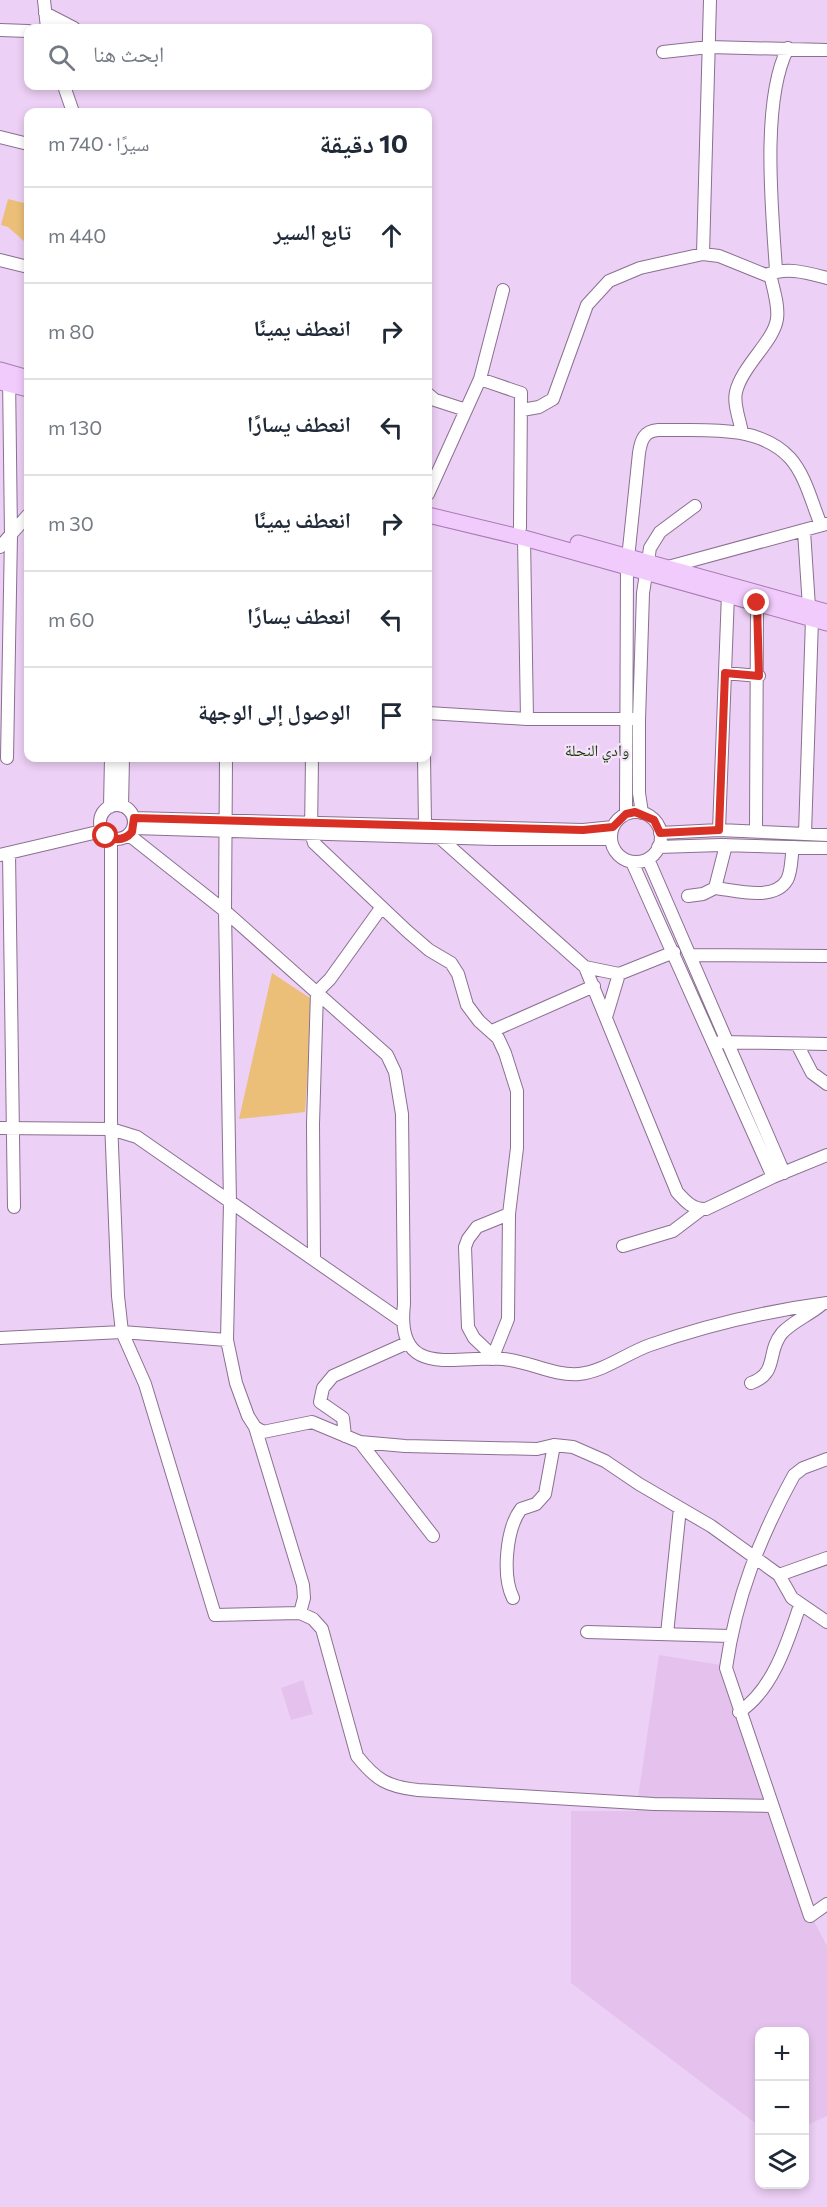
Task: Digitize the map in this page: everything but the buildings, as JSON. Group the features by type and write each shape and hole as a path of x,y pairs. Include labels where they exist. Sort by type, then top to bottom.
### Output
{"main road":[{"path":"4,377 24,378"},
{"path":"4,377 24,387"},
{"path":"432,507 648,567 757,603 816,617 827,612"},
{"path":"432,516 522,533"},
{"path":"648,567 668,567 816,617"}],"street":[{"path":"703,254 710,0"},
{"path":"45,6 47,24"},
{"path":"45,6 69,24"},
{"path":"0,30 24,31"},
{"path":"663,52 709,47 827,50"},
{"path":"742,433 735,398 737,389 753,358 777,322 773,272 772,108 777,70 788,48"},
{"path":"65,90 72,108"},
{"path":"0,137 24,143"},
{"path":"522,410 539,407 553,399 579,322 597,291 624,274 703,254 719,256 758,272 802,272 827,278"},
{"path":"0,260 24,266"},
{"path":"432,485 480,379 503,290"},
{"path":"4,377 11,535 7,758"},
{"path":"480,379 521,393 527,719"},
{"path":"432,397 466,410"},
{"path":"642,813 633,719 628,562 639,453 644,435 658,430 742,433 761,438 790,458 824,525 668,567"},
{"path":"695,506 660,532 650,548 626,814 612,833 617,854 632,862 674,952 721,1042"},
{"path":"0,547 24,520"},
{"path":"804,531 816,617 805,834"},
{"path":"719,830 728,594"},
{"path":"756,832 759,676 757,603"},
{"path":"725,673 759,676"},
{"path":"432,713 527,719 633,719"},
{"path":"111,762 116,806 132,827 379,1045 387,1055 395,1072 402,1114 404,1304 402,1321 407,1343 417,1351 447,1362 492,1358 550,1371 580,1374 647,1346 714,1324 824,1304"},
{"path":"122,762 116,806 100,820 107,835 111,1129 118,1296 122,1332 145,1384 215,1615 300,1613 313,1619 322,1629 357,1756 367,1768 389,1786 418,1790 654,1804 772,1806"},
{"path":"226,762 225,911 230,1203 227,1340 237,1383 248,1416 255,1427 303,1585 304,1599 300,1613"},
{"path":"312,762 311,828 320,850 429,950 451,963 458,974 467,1005 502,1044 517,1091 518,1148 509,1214 508,1319 492,1358"},
{"path":"424,762 425,824"},
{"path":"626,814 642,813 654,820 660,833 658,847 648,859 632,862"},
{"path":"311,828 425,824 612,833"},
{"path":"132,827 227,825 439,837 612,833"},
{"path":"14,1207 6,1128 5,854 107,835 124,838 132,827"},
{"path":"660,833 719,830 827,835"},
{"path":"688,846 689,832"},
{"path":"439,837 585,967 607,1014 677,1192 690,1205 702,1209"},
{"path":"658,847 726,845 827,848"},
{"path":"688,896 711,892 715,888 726,845"},
{"path":"715,888 754,892 776,889 786,880 793,847"},
{"path":"648,859 690,955 721,1042 778,1175"},
{"path":"314,1260 313,1103 317,992 330,979 381,908"},
{"path":"585,967 619,974 674,952"},
{"path":"690,955 827,956"},
{"path":"607,1014 619,974"},
{"path":"492,1031 594,986"},
{"path":"721,1042 827,1044"},
{"path":"797,1044 812,1073 827,1084"},
{"path":"6,1128 111,1129 137,1137 402,1321"},
{"path":"623,1246 673,1231 702,1209 827,1155"},
{"path":"492,1358 474,1338 468,1327 465,1246 477,1227 509,1214"},
{"path":"751,1383 766,1376 774,1349 783,1332 824,1304"},
{"path":"0,1338 122,1332 227,1340"},
{"path":"345,1436 343,1419 320,1402 323,1388 333,1376 345,1368 360,1366 407,1343"},
{"path":"255,1427 263,1432 312,1422 360,1442 405,1446 537,1449 554,1444 573,1447 605,1461 711,1526 779,1575 792,1598 827,1622"},
{"path":"360,1442 433,1536"},
{"path":"513,1598 505,1571 514,1522 520,1509 536,1504 544,1494 554,1444"},
{"path":"827,1459 802,1468 794,1475 753,1557 730,1636 726,1668 739,1712 810,1916 827,1904"},
{"path":"667,1634 680,1508"},
{"path":"779,1575 827,1558"},
{"path":"739,1712 755,1700 764,1686 784,1646 800,1605"},
{"path":"587,1632 730,1636"}],"shaded area":[{"path":"8,199 24,203 24,241 8,227 1,225"},
{"path":"272,973 313,1000 305,1112 239,1119"},
{"path":"659,1655 721,1665 802,1898 827,1946 827,2116 809,2124 809,2027 755,2027 755,2123 571,1983 571,1811 636,1811"},
{"path":"303,1680 313,1714 291,1720 281,1688"}],"district":[{"name":"وادي النحلة","path":"597,749"}],"route":[{"path":"106,836 118,840 129,835 135,824 134,818 447,824 583,830 613,827 618,819 635,812 654,820 660,833 719,830 725,673 759,676 757,603"}]}
